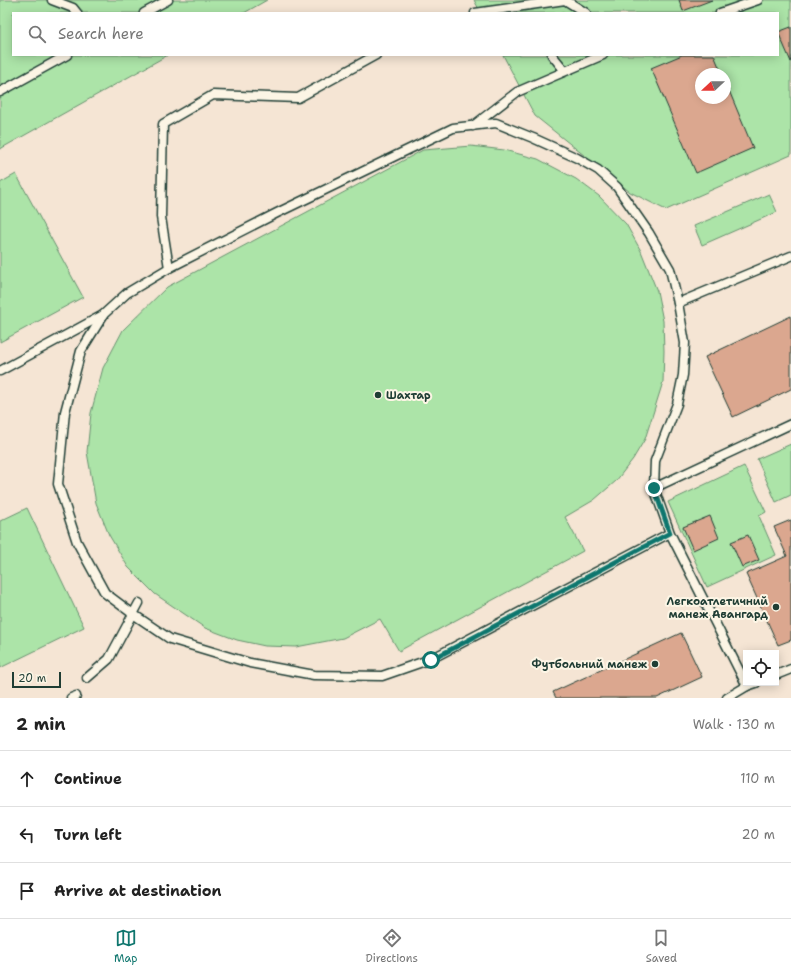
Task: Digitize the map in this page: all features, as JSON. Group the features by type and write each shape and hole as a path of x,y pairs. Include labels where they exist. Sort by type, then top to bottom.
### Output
{"lane":[{"path":"52,0 73,8 76,12"},
{"path":"146,12 168,0"},
{"path":"489,12 516,10 565,0 584,12"},
{"path":"723,12 758,0"},
{"path":"0,92 66,56"},
{"path":"169,268 161,217 163,124 212,95 298,98 374,56"},
{"path":"553,56 565,71"},
{"path":"473,126 517,92 601,56"},
{"path":"0,371 104,314 127,293 169,268 277,213 453,128 496,123 533,138 577,158 598,170 618,188 656,243 670,269 685,343 683,375 677,404 655,461 654,488 670,533 743,678"},
{"path":"678,303 791,256"},
{"path":"104,314 81,351 65,412 58,484 77,542 105,593 170,640 250,663 314,675 382,676 431,660 670,533"},
{"path":"654,488 791,424"},
{"path":"87,678 108,660 139,602"},
{"path":"779,674 791,669"},
{"path":"727,698 747,686"}],"green space":[{"path":"0,0 267,0 246,12 12,12 12,56 166,56 0,149"},
{"path":"474,0 791,0 791,155 666,210 630,192 535,116 504,56 779,56 779,12 480,12"},
{"name":"Шахтар","path":"471,146 504,150 538,159 576,179 599,196 626,224 641,251 657,291 663,321 663,382 645,439 633,459 616,481 594,500 565,517 583,551 399,651 380,619 343,638 296,647 265,646 237,640 205,628 155,594 128,567 109,535 96,503 87,452 91,413 103,368 123,330 167,287 423,150"},
{"path":"16,174 83,297 0,342 0,183"},
{"path":"769,194 777,212 702,245 694,226"},
{"path":"791,444 791,495 776,502 757,459"},
{"path":"744,466 766,512 759,516 776,555 707,587 668,502"},
{"path":"27,508 84,627 0,668 0,521"}],"building":[{"path":"679,0 712,0 683,11"},
{"path":"791,27 791,62 779,34 779,32"},
{"path":"680,56 714,56 719,68 695,68 695,104 731,104 731,95 753,148 696,173 651,68"},
{"path":"791,316 791,389 733,417 705,357"},
{"path":"710,516 719,538 693,550 683,527"},
{"name":"Легкоатлетичний манеж Авангард","path":"791,520 791,640 778,645 746,574 787,556 774,527"},
{"path":"748,535 759,560 742,567 731,542"},
{"name":"Футбольний манеж","path":"681,633 702,677 657,698 556,698 553,692"}],"place":[{"name":"Шахтар","path":"378,395"},
{"name":"Легкоатлетичний манеж Авангард","path":"776,607"},
{"name":"Футбольний манеж","path":"655,664"}],"route":[{"path":"431,660 670,533 654,488"}]}
